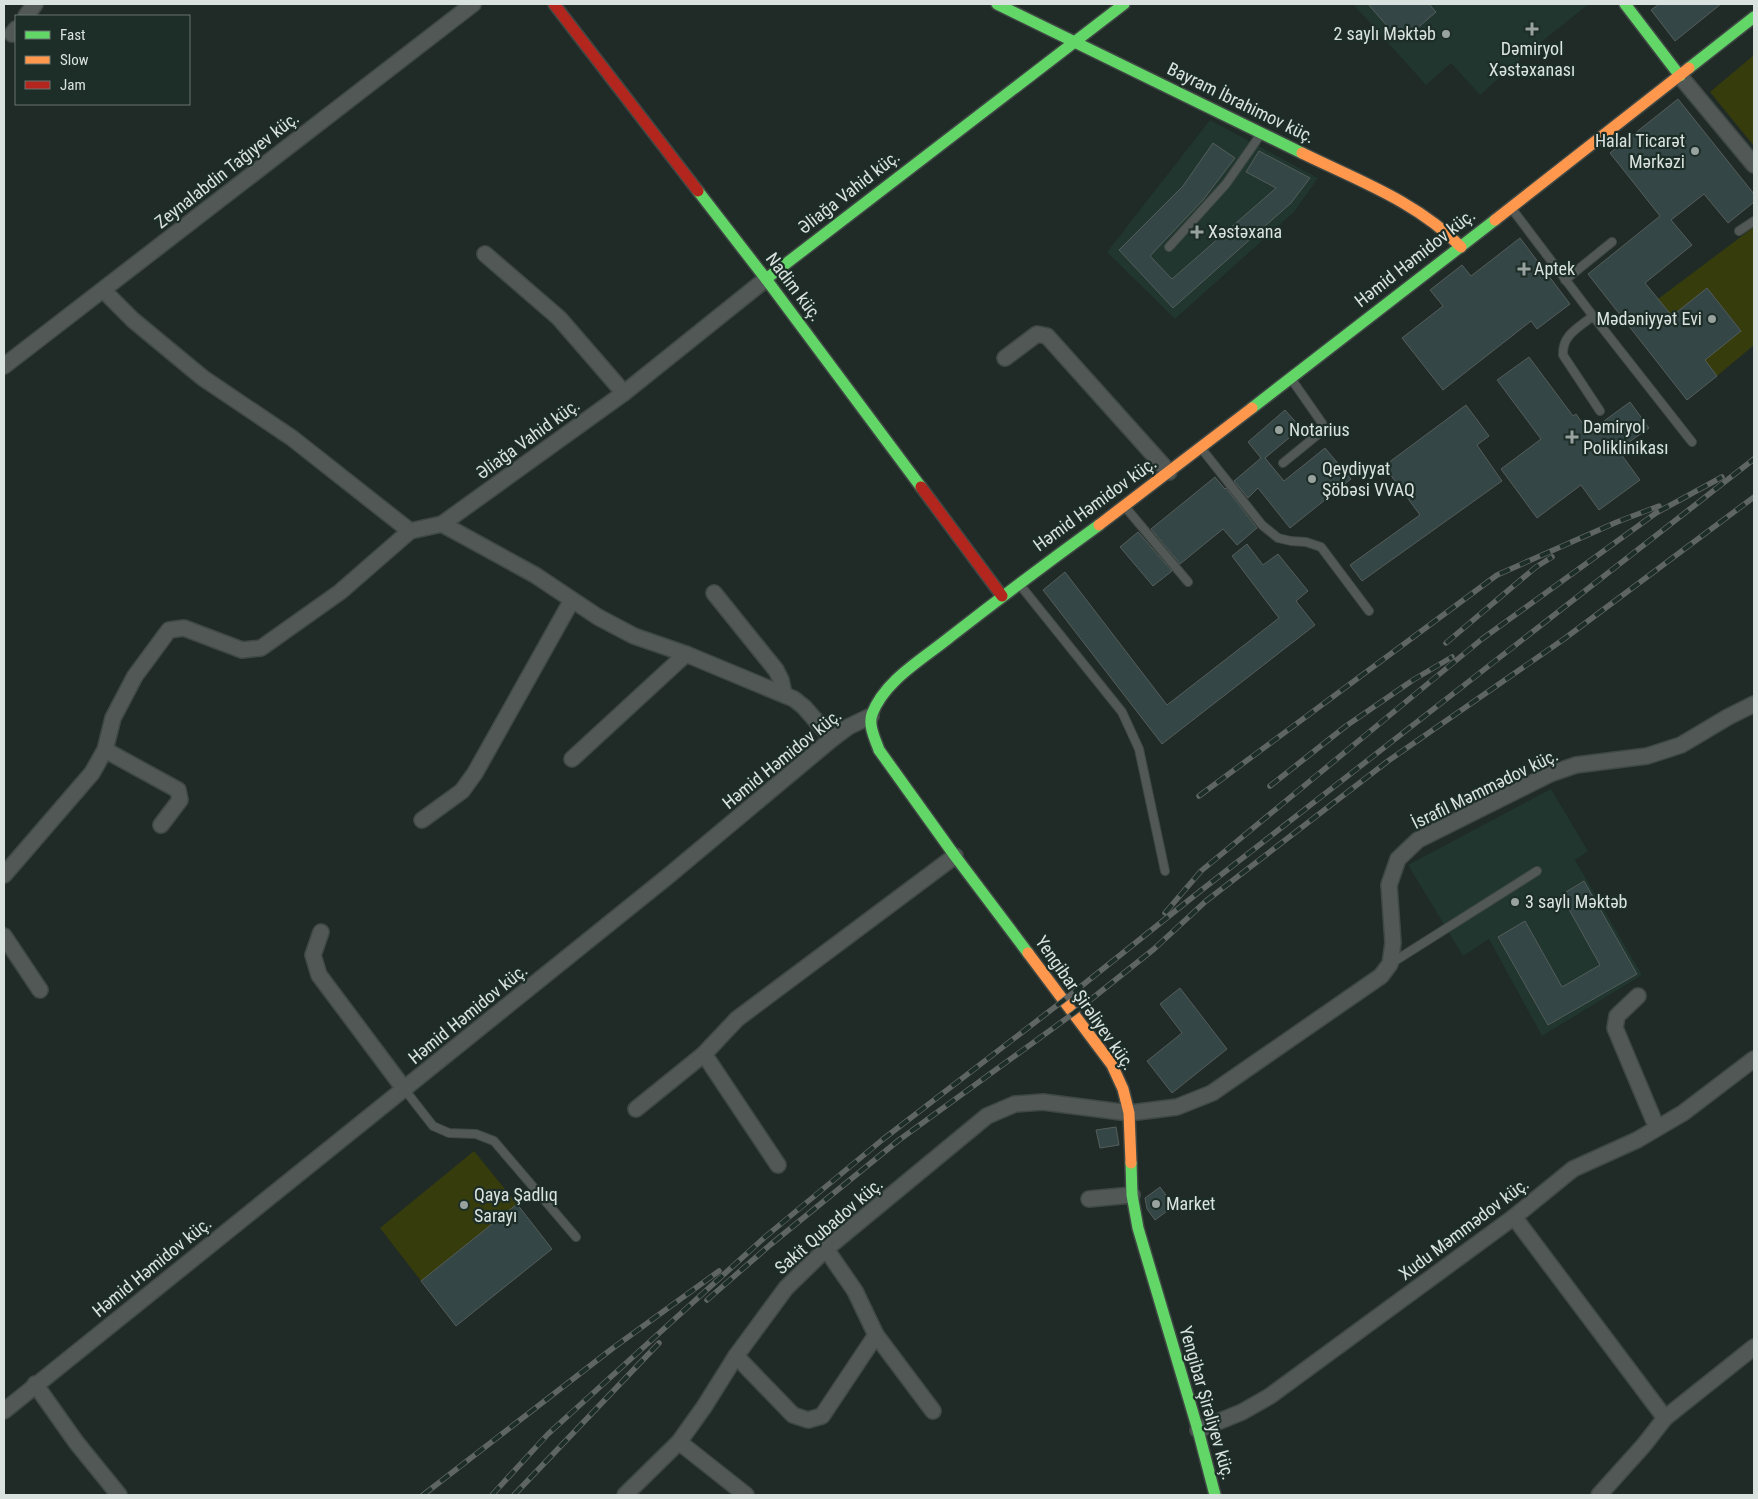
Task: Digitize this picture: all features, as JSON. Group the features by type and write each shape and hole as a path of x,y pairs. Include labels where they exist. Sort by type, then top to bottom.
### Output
{"street":[{"path":"27,15 35,4"},
{"name":"Zeynalabdin Tağıyev küç.","path":"4,366 473,4"},
{"name":"Nadim küç.","path":"554,4 766,279 1002,596"},
{"name":"Bayram İbrahimov küç.","path":"997,4 1416,209 1429,216 1461,247"},
{"name":"Əliağa Vahid küç.","path":"4,875 92,773 105,750 113,718 135,676 169,630 184,628 242,650 261,648 340,592 410,532 442,524 624,393 766,279 1124,4"},
{"path":"1625,4 1680,76 1754,165"},
{"name":"Həmid Həmidov küç.","path":"4,1411 35,1384 405,1090 667,878 832,739 848,727 871,716 879,699 896,680 1018,583 1125,506 1461,247 1754,17"},
{"path":"485,254 559,318 624,393"},
{"path":"103,290 133,320 202,378 292,438 410,532"},
{"path":"1005,358 1037,334 1047,336 1169,472"},
{"path":"442,524 535,575 598,617 634,636 686,654 794,698 832,739"},
{"path":"714,593 776,670 781,680 784,694"},
{"path":"422,820 462,791 475,773 572,600"},
{"path":"572,759 686,654"},
{"name":"İsrafil Məmmədov küç.","path":"1390,964 1393,943 1389,885 1398,859 1418,840 1550,774 1576,766 1647,756 1681,745 1754,704"},
{"name":"Yengibar Şirəliyev küç.","path":"871,716 872,733 879,750 954,856 1112,1065 1123,1089 1129,1114 1132,1195 1138,1228 1198,1430 1215,1495"},
{"path":"105,750 178,790 180,800 161,825"},
{"path":"636,1109 704,1054 736,1019 954,856"},
{"path":"321,932 313,955 319,975 405,1090"},
{"path":"4,936 40,990"},
{"path":"1129,1114 1177,1107 1212,1093 1381,976 1390,964"},
{"path":"1638,996 1617,1016 1615,1028 1657,1128"},
{"path":"704,1054 778,1164"},
{"name":"Xudu Məmmədov küç.","path":"1198,1430 1242,1412 1270,1396 1514,1217 1573,1169 1637,1140 1683,1114 1754,1059"},
{"name":"Sakit Qubadov küç.","path":"625,1495 679,1442 704,1407 736,1356 786,1288 826,1249 987,1116 1015,1104 1043,1102 1129,1114"},
{"path":"1089,1199 1132,1195"},
{"path":"1514,1217 1665,1418"},
{"path":"826,1249 855,1291 876,1335 933,1410"},
{"path":"736,1356 793,1415 808,1420 822,1416 876,1335"},
{"path":"1598,1495 1644,1445 1665,1418 1754,1347"},
{"path":"35,1384 76,1442 119,1495"},
{"path":"679,1442 746,1495"}],"lane":[{"path":"1169,247 1226,184 1262,133"},
{"path":"1510,207 1592,316 1692,442"},
{"path":"1739,230 1754,221"},
{"path":"1565,280 1612,242"},
{"path":"1592,316 1567,338 1562,345 1562,355 1600,411"},
{"path":"1283,463 1321,432 1323,428 1322,423 1290,378"},
{"path":"1200,448 1262,525 1278,538 1306,542 1321,547 1369,611"},
{"path":"1125,506 1188,582"},
{"path":"1018,583 1122,712 1139,748 1165,871"},
{"path":"1390,964 1537,871"},
{"path":"405,1090 433,1126 448,1133 476,1134 494,1141 576,1236"}],"shaded area":[{"name":"2 saylı Məktəb","path":"1353,4 1589,4 1526,54 1480,95 1451,63 1426,85"},
{"name":"Xəstəxana","path":"1210,120 1318,178 1294,212 1175,319 1107,252"},
{"name":"3 saylı Məktəb","path":"1551,789 1588,851 1575,860 1642,975 1542,1036 1489,939 1463,956 1408,865"}],"green space":[{"path":"1754,55 1754,146 1710,92"},
{"path":"1754,227 1754,345 1717,376 1705,360 1741,330 1707,288 1672,316 1658,299"},
{"path":"474,1151 517,1204 421,1281 380,1228"}],"building":[{"path":"1368,4 1429,4 1436,12 1401,42"},
{"path":"1659,4 1721,4 1675,41 1651,10"},
{"path":"1678,99 1754,194 1754,202 1728,223 1704,194 1671,220 1692,245 1645,283 1672,316 1707,288 1741,331 1705,360 1717,376 1687,400 1588,274 1660,216 1610,153"},
{"path":"1213,143 1235,158 1203,200 1150,256 1172,279 1276,188 1246,172 1259,151 1310,178 1291,203 1173,308 1119,250 1183,186"},
{"path":"1520,238 1570,304 1537,329 1531,321 1443,390 1402,338 1443,306 1430,290 1462,265 1471,276"},
{"path":"1529,357 1573,416 1576,414 1589,432 1630,402 1649,428 1618,450 1640,480 1599,510 1581,485 1537,518 1501,469 1541,439 1497,380"},
{"path":"1466,405 1489,436 1477,445 1502,481 1362,581 1350,565 1420,515 1384,466"},
{"path":"1285,410 1301,428 1265,458 1284,481 1325,448 1351,479 1290,528 1258,488 1248,498 1234,481 1261,458 1248,442"},
{"path":"1215,477 1257,528 1237,545 1223,529 1180,564 1151,529"},
{"path":"1138,532 1172,571 1153,586 1120,547"},
{"path":"1247,544 1263,565 1278,554 1308,591 1296,601 1315,625 1162,744 1043,590 1065,572 1167,705 1279,618 1232,556"},
{"path":"1584,881 1637,974 1548,1025 1498,937 1525,921 1562,987 1600,965 1561,895"},
{"path":"1180,988 1227,1049 1172,1093 1147,1061 1182,1033 1160,1004"},
{"path":"1116,1127 1119,1145 1100,1148 1096,1130"},
{"path":"1160,1187 1174,1206 1155,1220 1147,1209 1145,1198"},
{"path":"517,1204 552,1249 456,1326 421,1281"}],"railway":[{"path":"492,1495 548,1434 765,1237 882,1140 1064,1000 1199,892 1754,459"},
{"path":"1165,913 1201,871 1482,639 1656,513 1722,477"},
{"path":"707,1300 770,1245 899,1140 1074,1013 1154,949 1206,901 1388,761 1564,639 1754,497"},
{"path":"1199,796 1497,575 1617,522 1659,506"},
{"path":"1446,643 1536,567 1552,557"},
{"path":"1270,786 1346,726 1413,680 1452,657"},
{"path":"423,1495 613,1348 719,1271"},
{"path":"514,1495 659,1343"}],"traffic: fast":[{"path":"997,4 1302,153"},
{"path":"766,279 1124,4"},
{"path":"1625,4 1680,76"},
{"path":"1689,68 1754,17"},
{"path":"698,191 921,487"},
{"path":"1252,408 1495,220"},
{"path":"1028,953 879,750 872,732 871,718 878,702 895,680 1099,525"},
{"path":"1131,1163 1132,1195 1138,1228 1198,1430 1215,1495"}],"traffic: slow":[{"path":"1495,220 1689,68"},
{"path":"1302,153 1386,193 1426,217 1461,247"},
{"path":"1099,525 1252,408"},
{"path":"1028,953 1112,1065 1123,1089 1129,1113 1131,1163"}],"traffic: jam":[{"path":"554,4 698,191"},
{"path":"921,487 1002,596"}],"place":[{"name":"Dəmiryol Xəstəxanası","path":"1532,29"},
{"name":"2 saylı Məktəb","path":"1446,34"},
{"name":"Halal Ticarət Mərkəzi","path":"1695,151"},
{"name":"Xəstəxana","path":"1197,232"},
{"name":"Aptek","path":"1524,269"},
{"name":"Mədəniyyət Evi","path":"1712,319"},
{"name":"Notarius","path":"1279,430"},
{"name":"Dəmiryol Poliklinikası","path":"1572,437"},
{"name":"Qeydiyyat Şöbəsi VVAQ","path":"1312,479"},
{"name":"3 saylı Məktəb","path":"1515,902"},
{"name":"Market","path":"1156,1204"},
{"name":"Qaya Şadlıq Sarayı","path":"464,1205"}]}
